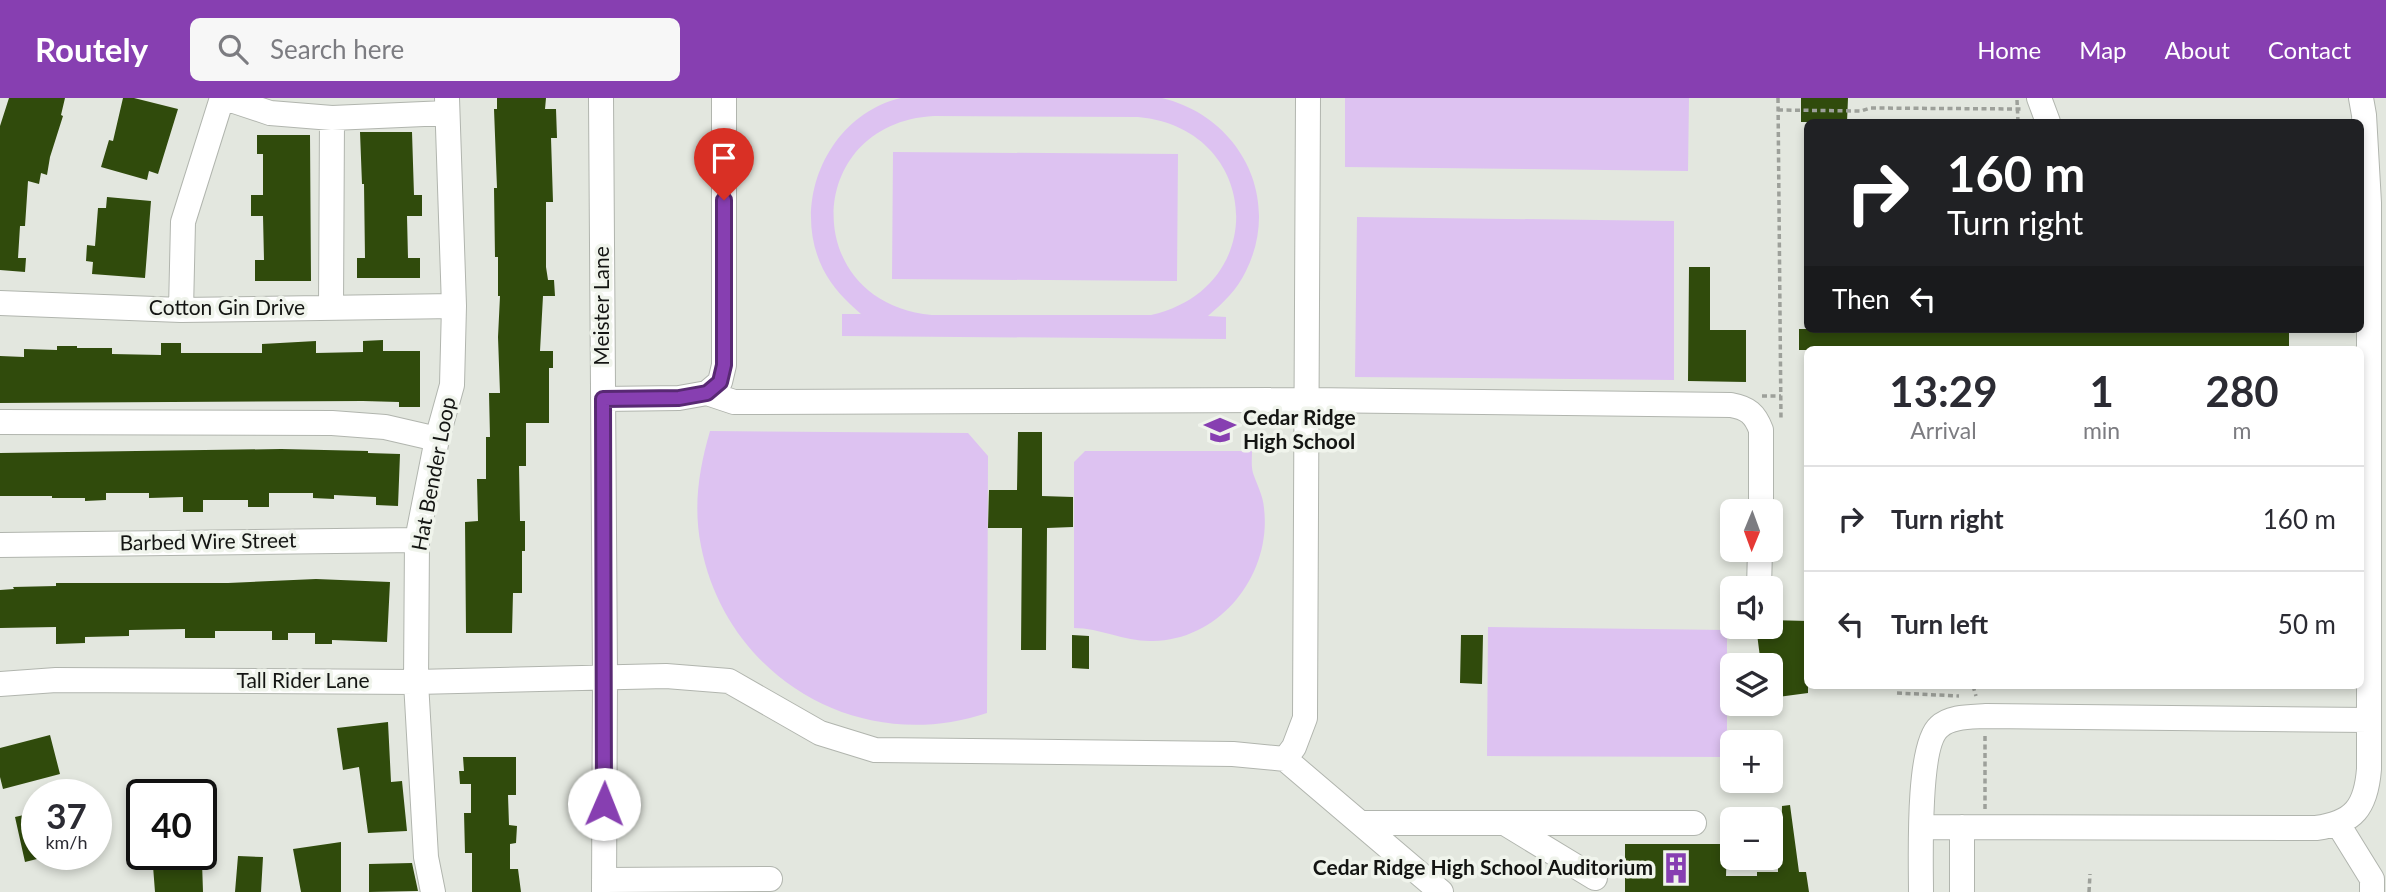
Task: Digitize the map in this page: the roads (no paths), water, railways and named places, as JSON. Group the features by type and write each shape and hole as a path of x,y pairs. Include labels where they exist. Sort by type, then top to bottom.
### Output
{"street":[{"path":"181,310 183,222 223,98 270,113 332,118 447,106"},
{"name":"Meister Lane","path":"601,98 604,886"},
{"path":"707,393 720,382 724,365 724,98"},
{"path":"1308,98 1305,718 1294,747 1285,759 1441,892"},
{"path":"2361,98 2362,119"},
{"name":"Hat Bender Loop","path":"433,892 426,857 416,681 417,540 437,439 452,385 454,306 447,106"},
{"path":"331,307 332,118"},
{"path":"1922,827 2316,828 2338,824 2348,818 2363,802 2369,769 2369,203 2364,162"},
{"name":"Cotton Gin Drive","path":"0,303 181,310 454,306"},
{"path":"603,399 679,398 707,393 734,402 1307,400 1720,404 1745,408 1757,419 1761,430 1760,499"},
{"path":"0,422 332,423 385,426 437,439"},
{"name":"Barbed Wire Street","path":"0,545 417,540"},
{"name":"Tall Rider Lane","path":"0,684 55,680 416,681 666,676 729,681 820,733 875,750 1233,754 1285,759"},
{"path":"1921,892 1922,827 1929,743 1938,727 1954,720 1986,716 2368,720"},
{"path":"1361,823 1694,823"},
{"path":"1505,823 1595,878"},
{"path":"2338,824 2372,879 2372,892"},
{"path":"1962,827 1962,892"},
{"path":"604,886 770,879"}],"place":[{"name":"Cedar Ridge High School","path":"1220,430"},
{"name":"Cedar Ridge High School Auditorium","path":"1676,868"}]}
